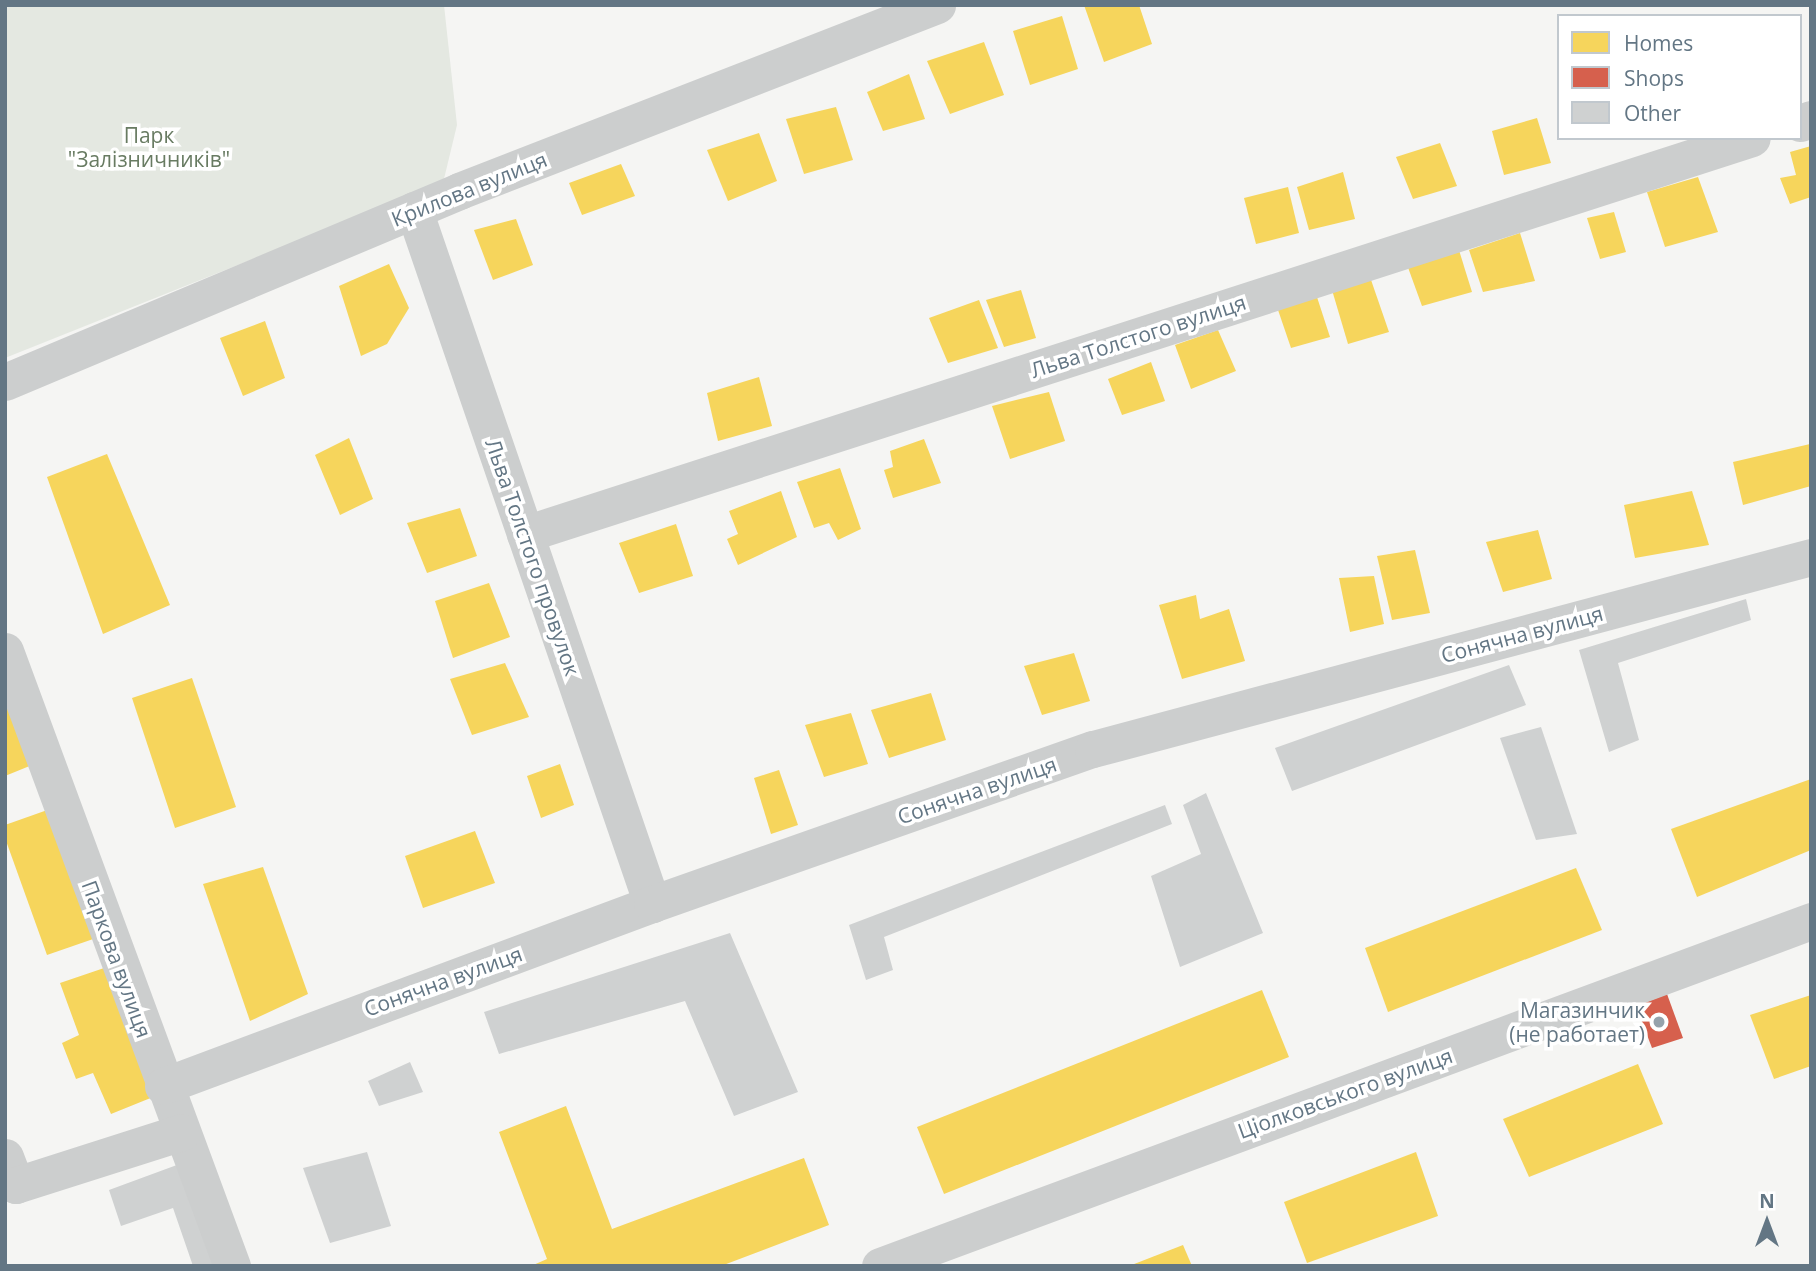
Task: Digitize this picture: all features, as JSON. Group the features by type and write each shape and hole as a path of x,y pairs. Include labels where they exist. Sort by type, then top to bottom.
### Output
{"street":[{"name":"Крилова вулиця","path":"5,382 414,210 937,5"},
{"name":"Льва Толстого вулиця","path":"524,534 1746,140"},
{"name":"Льва Толстого провулок","path":"414,210 652,904"},
{"name":"Сонячна вулиця","path":"163,1086 652,904 1093,749 1811,557"},
{"name":"Паркова вулиця","path":"5,651 163,1086 232,1266"},
{"name":"Ціолковського вулиця","path":"880,1266 1811,921"},
{"path":"11,1171 182,1132"}],"green space":[{"name":"Парк \"Залізничників\"","path":"5,5 444,5 457,125 443,183 5,358"}],"building: Homes":[{"path":"1084,5 1139,5 1152,44 1104,62"},
{"path":"1062,16 1078,69 1030,85 1013,31"},
{"path":"984,42 1004,95 950,114 927,61"},
{"path":"909,74 925,119 883,131 867,92"},
{"path":"836,107 853,160 804,174 786,119"},
{"path":"1537,118 1551,163 1504,175 1492,131"},
{"path":"759,133 777,181 728,201 707,150"},
{"path":"1440,143 1457,186 1413,199 1396,157"},
{"path":"1811,146 1811,197 1790,204 1780,178 1796,175 1790,152"},
{"path":"621,164 635,196 582,215 569,183"},
{"path":"1343,172 1355,219 1309,230 1297,187"},
{"path":"1698,177 1718,232 1665,247 1647,192"},
{"path":"1288,187 1299,233 1256,244 1244,198"},
{"path":"1614,212 1626,252 1600,259 1587,218"},
{"path":"516,219 533,265 493,280 474,230"},
{"path":"1520,233 1535,281 1483,292 1469,250"},
{"path":"1458,247 1472,292 1422,306 1406,262"},
{"path":"389,264 409,308 387,344 361,356 339,286"},
{"path":"1370,277 1389,332 1348,344 1332,290"},
{"path":"1021,290 1036,338 1004,347 986,300"},
{"path":"1316,294 1330,337 1291,348 1277,307"},
{"path":"979,300 998,348 948,363 929,318"},
{"path":"265,321 285,378 243,396 220,338"},
{"path":"1218,330 1236,371 1191,389 1175,345"},
{"path":"1151,362 1165,401 1122,415 1108,379"},
{"path":"759,377 772,426 718,441 707,393"},
{"path":"1049,392 1065,441 1010,459 992,406"},
{"path":"349,438 373,499 340,515 315,455"},
{"path":"924,439 941,483 893,498 884,470 893,467 890,451"},
{"path":"1810,444 1811,486 1743,505 1733,462"},
{"path":"107,454 170,605 103,634 47,477"},
{"path":"840,468 861,529 838,540 829,523 814,528 797,482"},
{"path":"781,491 797,537 738,565 727,539 738,534 729,511"},
{"path":"1692,491 1709,545 1635,558 1624,505"},
{"path":"460,508 477,556 427,573 407,523"},
{"path":"676,524 693,576 639,593 619,543"},
{"path":"1538,530 1552,579 1503,592 1486,542"},
{"path":"1415,550 1430,613 1392,620 1377,556"},
{"path":"1374,576 1384,624 1350,632 1339,578"},
{"path":"489,583 510,637 453,658 435,601"},
{"path":"1196,595 1200,619 1229,609 1245,661 1182,679 1159,605"},
{"path":"1074,653 1090,701 1042,715 1024,666"},
{"path":"505,663 529,717 472,735 450,679"},
{"path":"192,678 236,807 175,828 132,698"},
{"path":"5,679 37,763 5,776"},
{"path":"931,693 946,740 889,758 871,710"},
{"path":"851,713 868,764 824,777 805,725"},
{"path":"560,764 574,805 541,818 527,776"},
{"path":"779,770 798,825 771,834 754,778"},
{"path":"1811,779 1811,850 1697,897 1671,829"},
{"path":"53,808 99,937 47,955 5,838 5,825"},
{"path":"475,831 495,883 423,908 405,856"},
{"path":"263,867 308,994 250,1021 203,884"},
{"path":"1576,868 1602,930 1388,1012 1365,948"},
{"path":"110,966 158,1095 111,1114 93,1073 76,1079 62,1043 79,1035 60,983"},
{"path":"1262,990 1289,1057 944,1194 917,1127"},
{"path":"1811,995 1811,1066 1774,1079 1750,1015"},
{"path":"1638,1064 1663,1124 1529,1177 1503,1119"},
{"path":"566,1106 612,1229 804,1158 829,1225 721,1266 531,1266 547,1259 499,1132"},
{"path":"1416,1152 1438,1216 1307,1263 1284,1202"},
{"path":"1183,1245 1192,1266 1129,1266"}],"building: Shops":[{"name":"Магазинчик (не работает)","path":"1667,994 1683,1038 1652,1048 1636,1006"}],"building: Other":[{"path":"1746,599 1751,620 1618,663 1639,740 1609,752 1579,650"},
{"path":"1509,665 1526,705 1292,791 1275,748"},
{"path":"1541,727 1577,834 1536,840 1500,738"},
{"path":"1206,793 1263,933 1180,967 1151,876 1201,854 1183,805"},
{"path":"1165,805 1172,824 884,937 893,970 866,980 849,925"},
{"path":"730,933 798,1092 734,1116 685,1001 499,1054 484,1012"},
{"path":"410,1062 423,1092 379,1106 368,1081"},
{"path":"367,1152 391,1226 330,1243 303,1168"},
{"path":"185,1162 222,1266 193,1266 173,1208 121,1226 109,1190"}],"place":[{"name":"Магазинчик (не работает)","path":"1659,1022"}]}
